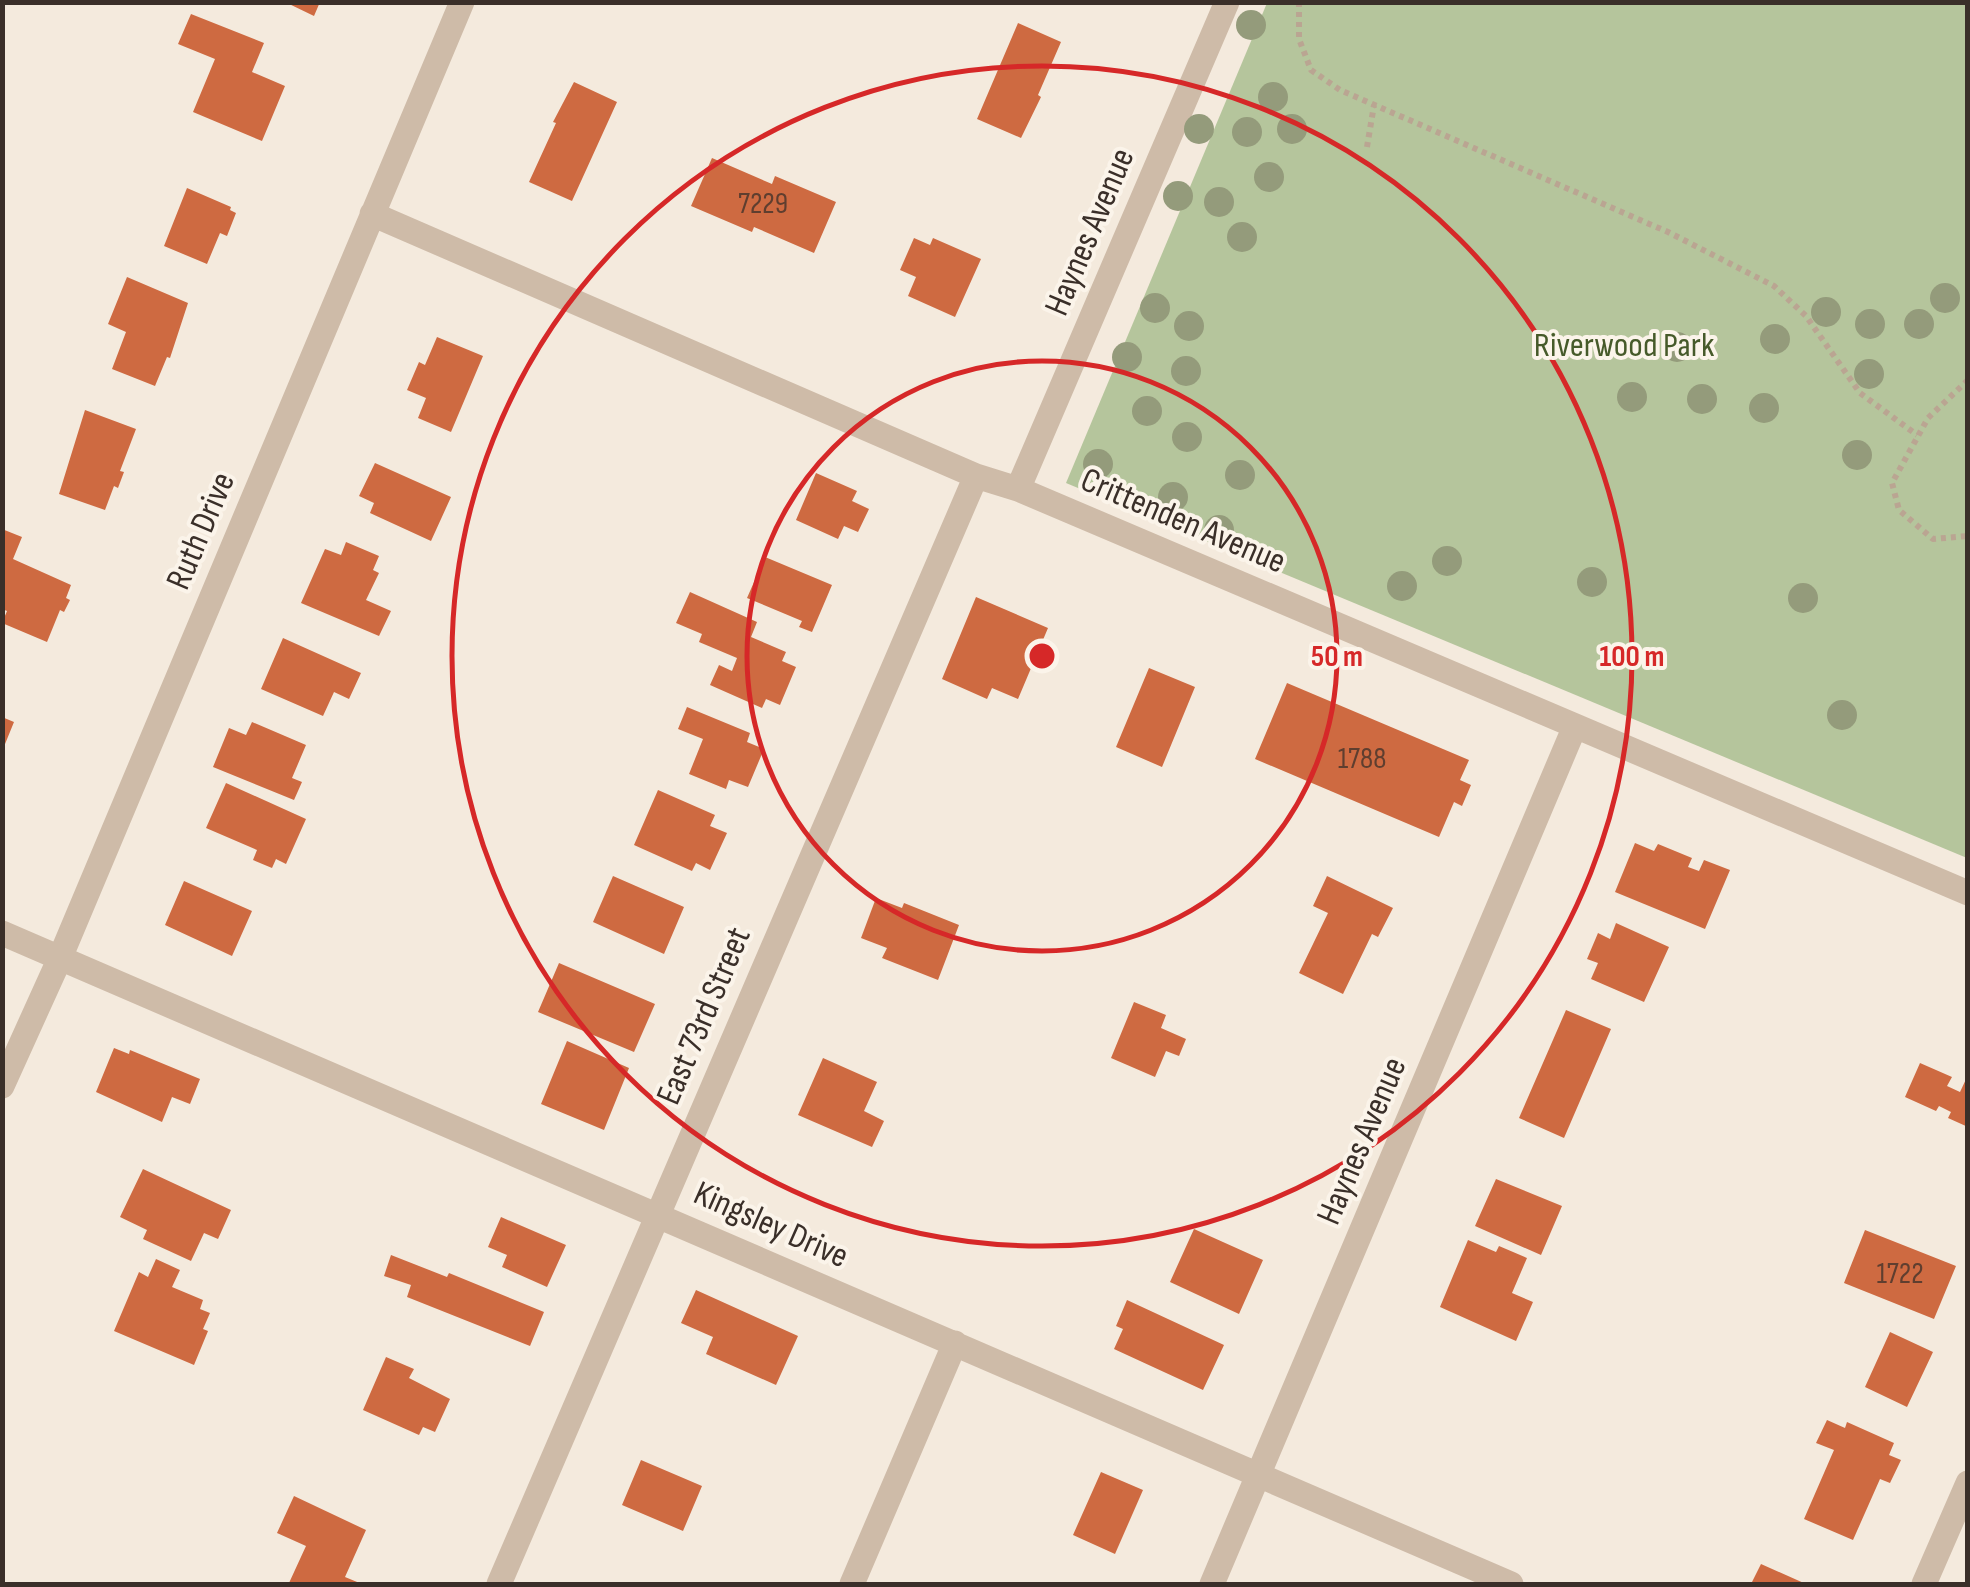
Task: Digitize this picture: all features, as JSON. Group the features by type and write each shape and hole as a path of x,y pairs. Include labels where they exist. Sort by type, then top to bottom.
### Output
{"street":[{"name":"Ruth Drive","path":"2,1086 60,958 462,2"},
{"name":"Haynes Avenue","path":"1018,490 1227,2"},
{"name":"Crittenden Avenue","path":"372,214 976,476 1018,490 1968,893"},
{"name":"East 73rd Street","path":"498,1584 976,476"},
{"name":"Haynes Avenue","path":"1212,1584 1576,726"},
{"name":"Kingsley Drive","path":"2,933 1510,1584"},
{"path":"852,1584 955,1343"},
{"path":"1924,1584 1968,1482"}],"path":[{"path":"1299,2 1298,39 1310,70 1340,90 1668,232 1774,286 1806,316 1860,394 1917,435"},
{"path":"1368,147 1374,105"},
{"path":"1968,380 1928,418 1892,483 1898,510 1933,538 1968,536"}],"green space":[{"name":"Riverwood Park","path":"1267,3 1967,3 1967,858 1066,483"}],"building":[{"path":"285,2 320,2 314,16"},
{"path":"191,14 264,43 252,72 285,86 262,141 193,112 215,59 178,44"},
{"path":"1018,23 1061,42 1021,138 977,119"},
{"path":"574,82 617,102 572,201 529,182"},
{"path":"712,158 772,184 775,176 836,202 814,253 691,206"},
{"path":"187,188 231,207 236,213 227,236 220,233 207,264 164,246"},
{"path":"914,238 930,245 933,238 981,259 955,317 908,296 916,277 900,270"},
{"path":"127,277 188,303 170,358 167,357 155,386 112,369 126,332 108,324"},
{"path":"437,337 483,356 451,432 418,418 426,398 407,390 419,362 425,365"},
{"path":"85,410 136,429 120,471 124,472 118,488 114,486 105,510 59,494"},
{"path":"375,463 451,497 431,541 370,513 374,503 359,496"},
{"path":"816,473 857,491 852,501 869,509 858,532 844,526 838,539 796,520"},
{"path":"2,529 22,537 13,559 71,585 66,598 70,600 64,612 60,610 47,642 2,623 7,611 2,609"},
{"path":"346,542 379,556 373,570 379,573 366,600 391,611 379,636 301,603 325,549 341,555"},
{"path":"765,557 832,585 812,632 799,627 802,621 747,598"},
{"path":"690,592 757,622 751,637 786,652 782,661 796,667 780,705 766,699 762,708 710,685 719,665 732,671 737,658 699,642 702,634 676,623"},
{"path":"976,597 1048,628 1018,699 992,688 987,699 942,679"},
{"path":"283,638 361,673 349,699 334,692 323,716 261,689"},
{"path":"1149,668 1195,687 1162,767 1116,747"},
{"path":"1287,683 1469,760 1460,780 1471,785 1462,806 1454,802 1439,837 1255,759"},
{"path":"687,707 750,733 747,742 764,749 748,787 729,780 726,789 689,774 703,739 678,729"},
{"path":"2,717 14,722 3,749 2,749"},
{"path":"252,722 306,745 292,778 302,782 294,800 213,767 229,728 246,735"},
{"path":"226,783 306,819 286,864 276,859 272,868 253,860 257,850 206,828"},
{"path":"658,790 715,815 710,826 727,833 710,870 696,863 692,871 634,845"},
{"path":"1635,843 1654,851 1658,844 1692,858 1688,867 1699,871 1704,860 1730,870 1705,929 1615,892"},
{"path":"613,876 684,907 664,954 593,922"},
{"path":"1327,876 1393,908 1378,937 1372,934 1343,994 1299,973 1328,913 1313,906"},
{"path":"184,881 252,911 232,956 165,925"},
{"path":"876,898 902,908 904,903 959,925 938,980 882,958 887,948 861,938"},
{"path":"1616,923 1669,947 1644,1002 1591,979 1598,963 1587,959 1598,933 1610,939"},
{"path":"559,963 655,1004 634,1052 538,1012"},
{"path":"1134,1002 1166,1015 1161,1028 1186,1039 1179,1056 1166,1051 1155,1077 1111,1058"},
{"path":"1566,1010 1611,1029 1564,1138 1519,1118"},
{"path":"567,1041 629,1068 604,1130 541,1104"},
{"path":"114,1048 129,1054 130,1050 200,1079 190,1104 172,1097 162,1122 96,1092"},
{"path":"823,1058 877,1082 864,1111 884,1121 872,1147 798,1115"},
{"path":"1920,1063 1952,1077 1947,1086 1960,1092 1968,1075 1968,1127 1948,1118 1951,1112 1939,1106 1936,1111 1905,1097"},
{"path":"143,1169 231,1210 218,1239 204,1233 191,1261 143,1239 147,1230 120,1217"},
{"path":"1496,1179 1562,1206 1541,1255 1475,1226"},
{"path":"501,1217 566,1245 547,1287 502,1267 507,1255 488,1247"},
{"path":"1194,1229 1263,1260 1239,1314 1170,1282"},
{"path":"1865,1230 1956,1266 1934,1319 1844,1283"},
{"path":"1468,1240 1496,1252 1499,1246 1527,1258 1512,1293 1533,1302 1516,1341 1440,1307"},
{"path":"391,1255 447,1277 449,1273 544,1312 530,1346 407,1297 411,1285 384,1276"},
{"path":"156,1259 180,1270 172,1287 203,1300 200,1309 210,1313 203,1329 208,1331 194,1365 114,1331 139,1272 148,1277"},
{"path":"696,1290 798,1336 776,1385 706,1354 713,1337 681,1323"},
{"path":"1127,1300 1224,1345 1203,1390 1114,1349 1123,1329 1116,1326"},
{"path":"1890,1332 1933,1352 1907,1407 1865,1387"},
{"path":"386,1357 414,1369 409,1378 450,1399 435,1432 423,1427 419,1435 363,1410"},
{"path":"1827,1420 1845,1428 1847,1422 1894,1443 1889,1455 1901,1460 1890,1483 1880,1479 1853,1540 1804,1519 1834,1450 1816,1443"},
{"path":"641,1460 702,1486 683,1531 622,1505"},
{"path":"1101,1472 1143,1490 1115,1554 1073,1535"},
{"path":"294,1496 366,1530 345,1577 362,1584 289,1583 306,1546 277,1533"},
{"path":"1761,1564 1806,1584 1751,1584"}]}
